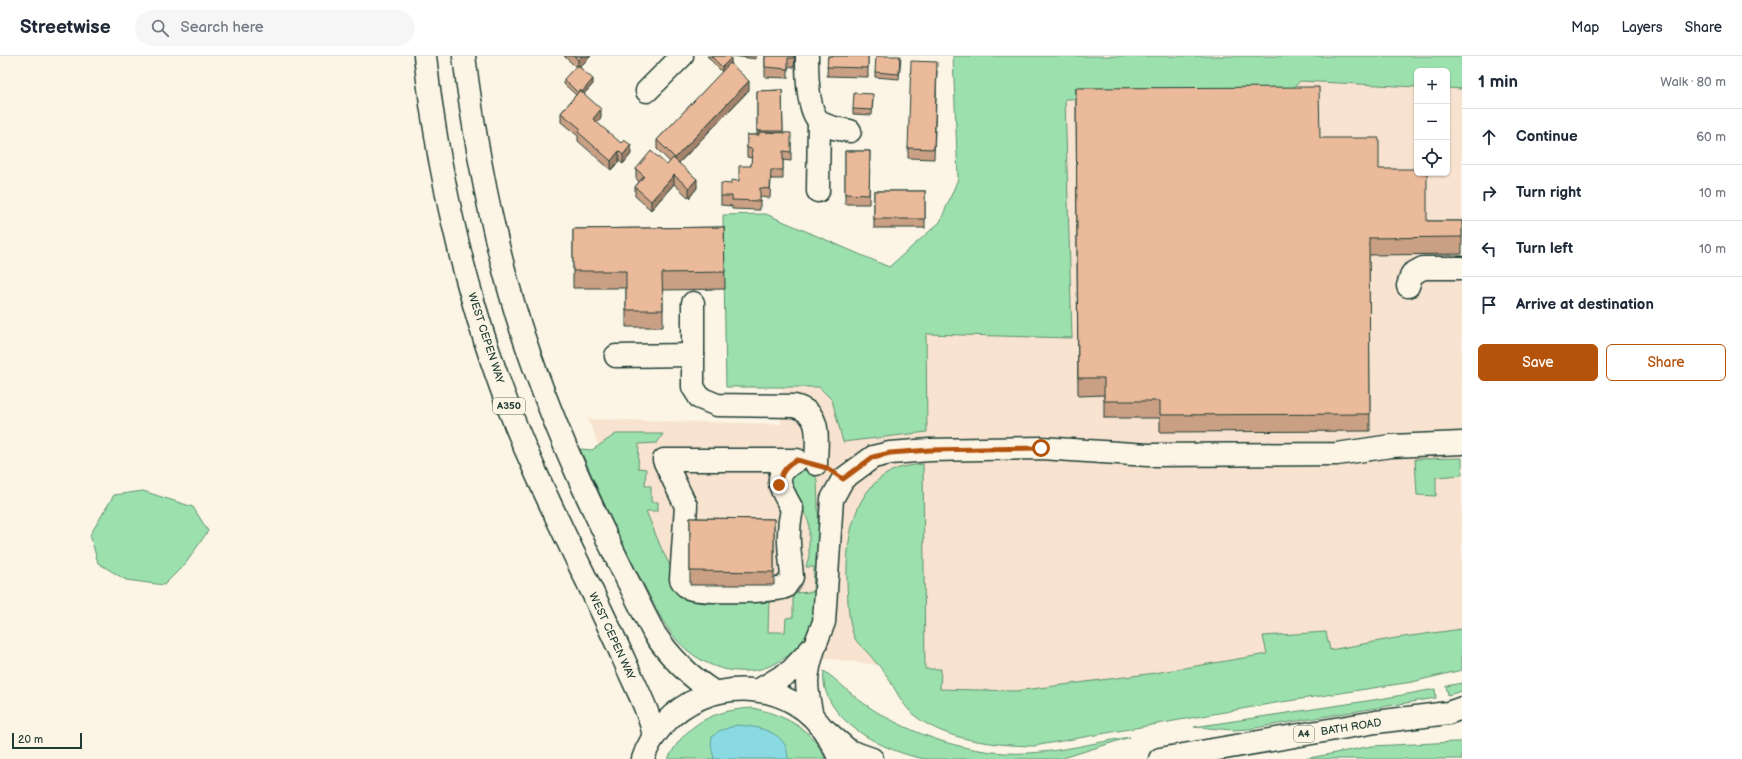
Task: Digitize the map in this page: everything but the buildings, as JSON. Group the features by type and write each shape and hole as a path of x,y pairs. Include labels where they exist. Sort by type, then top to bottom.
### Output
{"main road":[{"name":"WEST CEPEN WAY","path":"425,56 429,94 454,222 486,344 536,473 645,706 651,721 654,736"},
{"path":"464,56 481,169 494,229 524,338 547,399 593,512 654,633 666,651 675,660 699,682 714,692"},
{"path":"648,91 682,56"},
{"path":"807,56 807,73 812,107 819,121 818,192"},
{"path":"819,121 832,128 850,131"},
{"path":"1408,286 1412,274 1423,268 1462,268"},
{"path":"693,303 693,387 700,398 717,405 794,406 810,412 816,426 806,462"},
{"path":"616,356 693,355"},
{"path":"839,759 817,722 806,689 807,670 824,622 832,499 843,479 873,457 890,453 930,450 1041,448 1148,455 1337,454 1391,446 1462,443"},
{"path":"806,462 786,466 780,476 779,485 792,509 788,527 788,551 792,577 785,587 767,591 693,589 684,585 682,579 686,506 664,460 806,462 827,468 843,479"},
{"path":"759,690 791,671 815,646"},
{"path":"643,759 654,736 672,715 696,699 714,692 740,688 759,690 787,699 817,722 849,751 872,759"},
{"name":"BATH ROAD","path":"1160,759 1376,722 1457,712"}],"shaded area":[{"path":"1414,72 1414,176 1450,176 1450,73 1462,73 1462,646 964,719 906,669 708,642 664,600 588,419 781,424 785,320 1006,307 1021,85"}],"green space":[{"path":"953,56 1462,56 1462,89 1450,88 1450,68 1414,68 1414,87 1300,81 1289,93 1065,99 1072,338 926,334 927,432 843,442 832,400 819,387 726,387 723,215 766,214 889,267 940,222 958,179"},
{"path":"616,434 663,434 657,443 639,444 638,468 646,469 645,486 651,486 651,502 658,502 658,511 646,511 662,550 675,575 769,599 768,632 785,632 786,618 793,617 793,593 813,592 814,567 806,567 809,556 809,523 791,481 796,470 806,470 814,474 817,480 820,586 817,610 814,622 801,643 782,660 771,666 759,669 747,671 726,670 698,658 682,646 675,638 659,615 628,555 580,449 592,450"},
{"path":"1462,458 1462,475 1436,477 1436,496 1417,495 1415,459"},
{"path":"923,464 925,669 941,669 940,689 1016,691 1155,673 1267,654 1263,636 1326,632 1330,650 1396,638 1462,629 1462,670 1412,682 1275,703 1034,746 987,743 941,731 910,712 885,673 854,637 849,617 848,604 848,549 855,516 862,501 871,487 883,476 899,468"},
{"path":"143,491 193,507 208,531 186,563 164,585 126,580 98,563 90,535 114,495"},
{"path":"824,671 863,703 886,717 925,735 965,747 986,751 1027,753 1065,749 1130,737 1060,759 926,759 892,749 858,731 843,718 832,704 825,688"},
{"path":"1462,683 1462,691 1448,695 1446,686"},
{"path":"1435,689 1436,698 1249,729 1233,730 1194,727 1380,699"},
{"path":"753,708 796,724 813,739 820,748 825,759 668,759 683,736 703,721 726,712"},
{"path":"1462,742 1462,759 1304,759 1372,746"}],"water":[{"path":"737,725 763,729 778,736 787,750 788,759 714,759 711,745 712,737 719,731"}],"route":[{"path":"779,485 780,476 786,466 797,460 827,468 843,479 858,466 873,457 890,453 930,450 1041,448"}]}
